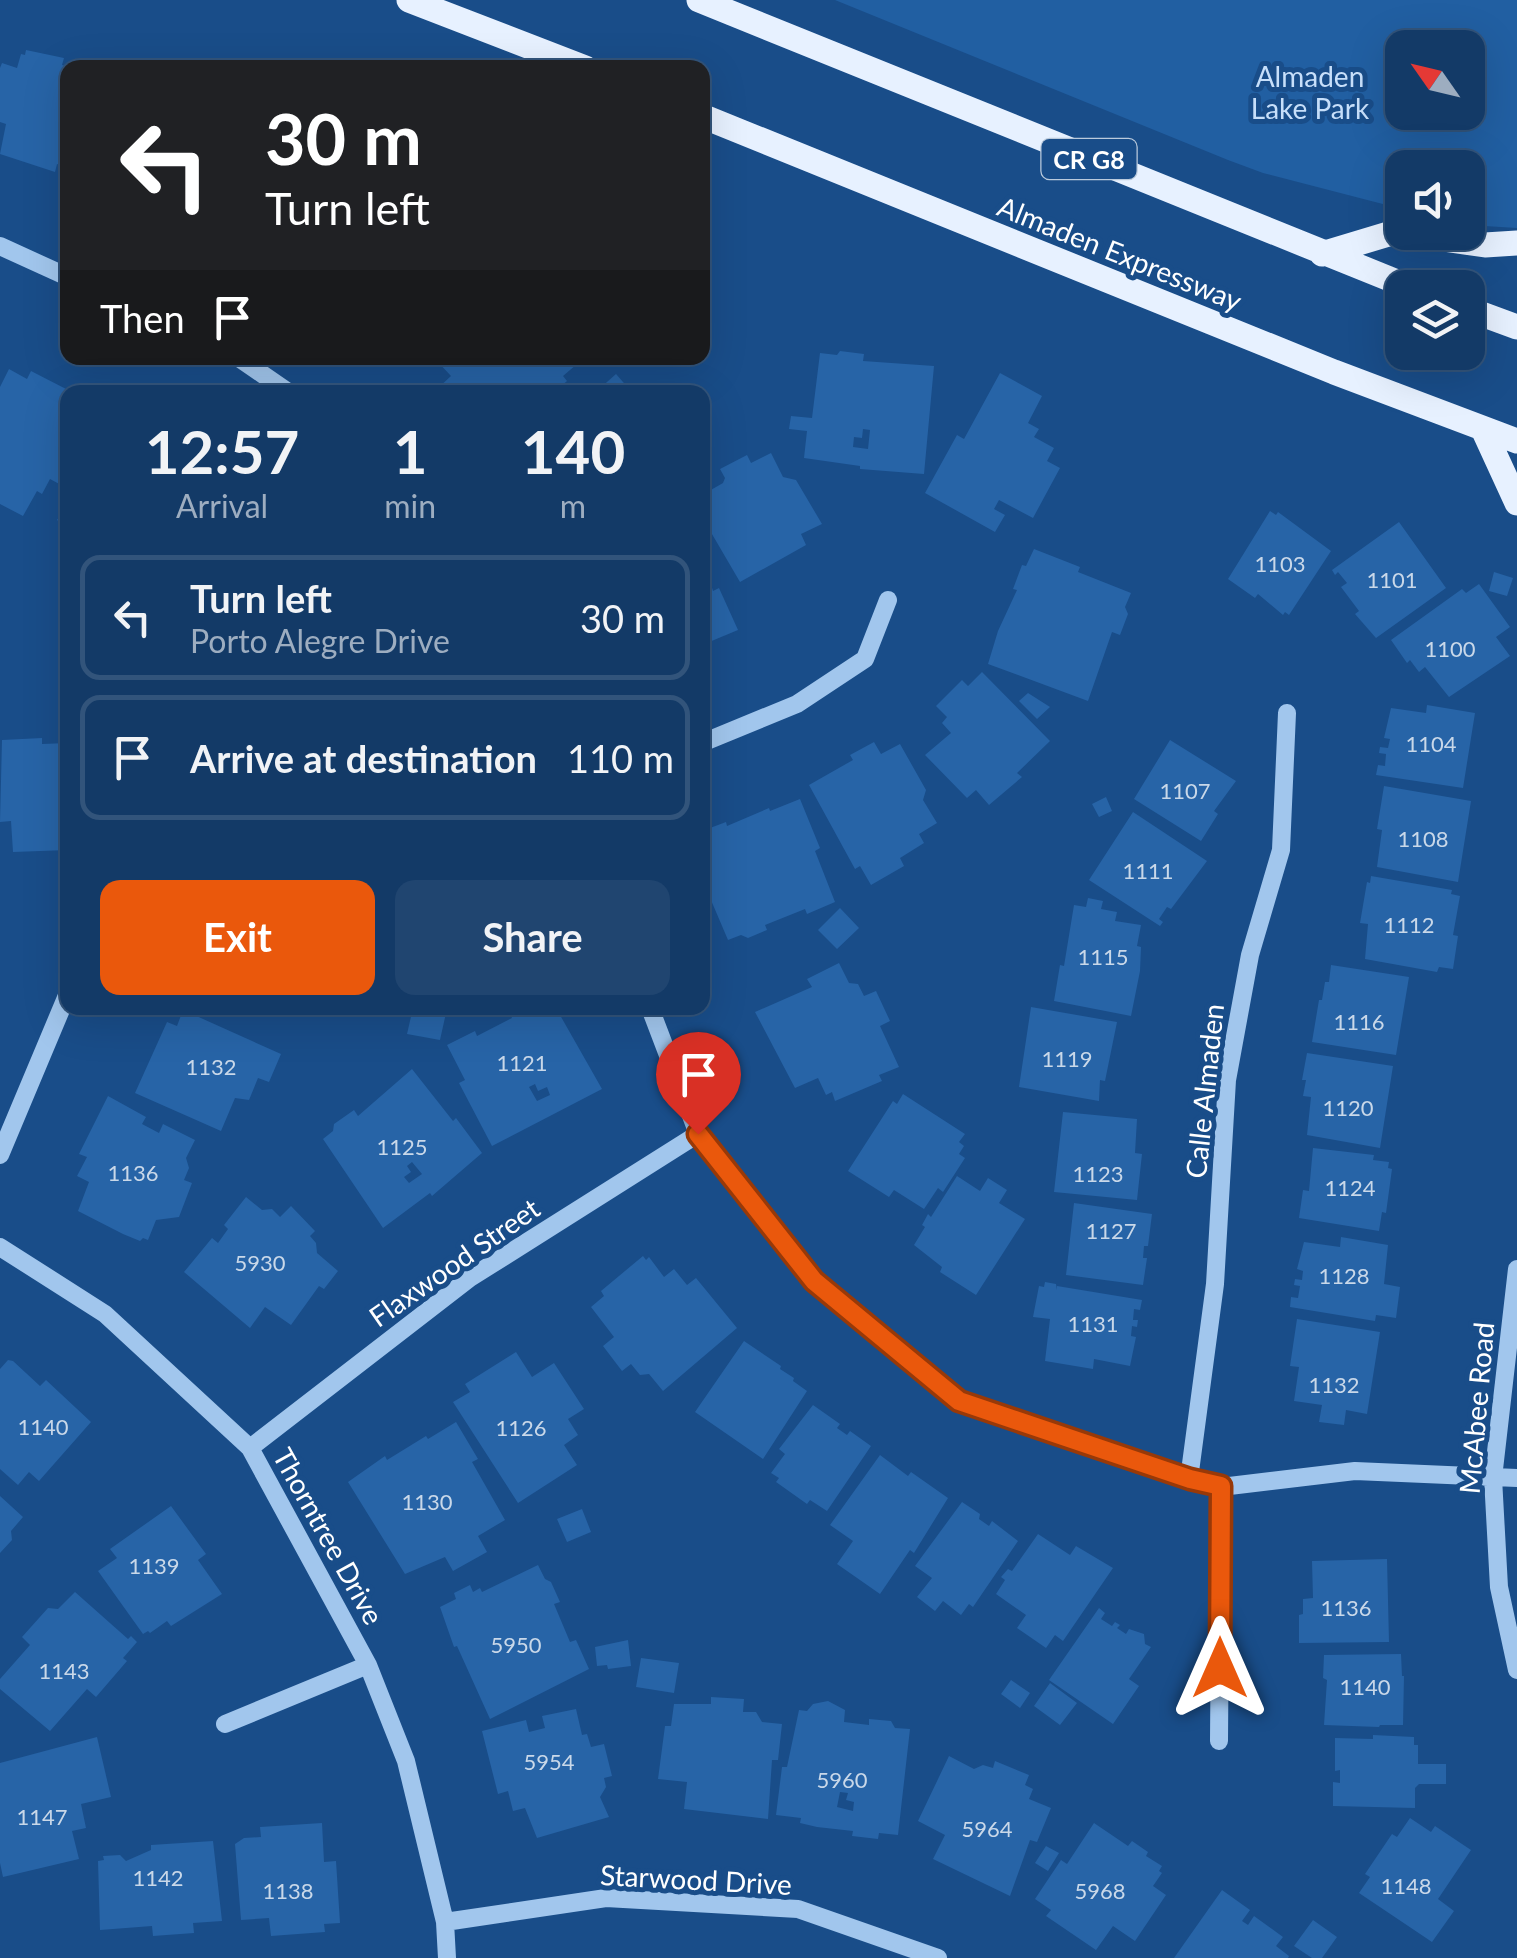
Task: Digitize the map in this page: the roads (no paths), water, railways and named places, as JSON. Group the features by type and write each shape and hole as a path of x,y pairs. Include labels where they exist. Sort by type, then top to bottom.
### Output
{"main road":[{"path":"408,0 564,60"},
{"name":"CR G8","path":"712,2 1385,278"},
{"name":"Almaden Expressway","path":"710,119 1334,372 1517,440"},
{"path":"1322,254 1395,232 1485,245 1517,244"},
{"path":"1485,316 1517,328"},
{"path":"1483,429 1517,502"}],"street":[{"path":"0,246 60,273"},
{"path":"249,365 278,385"},
{"path":"710,740 797,704 865,659 888,600"},
{"name":"Calle Almaden","path":"1190,1479 1214,1284 1227,1080 1250,955 1281,850 1287,712"},
{"path":"0,1155 60,1012"},
{"path":"653,1015 698,1134 814,1281 959,1401 1221,1486 1355,1471 1517,1478"},
{"name":"Flaxwood Street","path":"250,1448 470,1278 698,1134"},
{"name":"Thorntree Drive","path":"0,1247 106,1314 250,1448 368,1665 406,1762 445,1922 447,1958"},
{"name":"McAbee Road","path":"1517,1269 1493,1478 1499,1588 1517,1670"},
{"path":"1220,1741 1221,1486"},
{"path":"225,1724 368,1665"},
{"name":"Starwood Drive","path":"445,1922 606,1898 798,1909 938,1958"}],"park label":[{"name":"Almaden Lake Park","path":"1310,92"}]}
